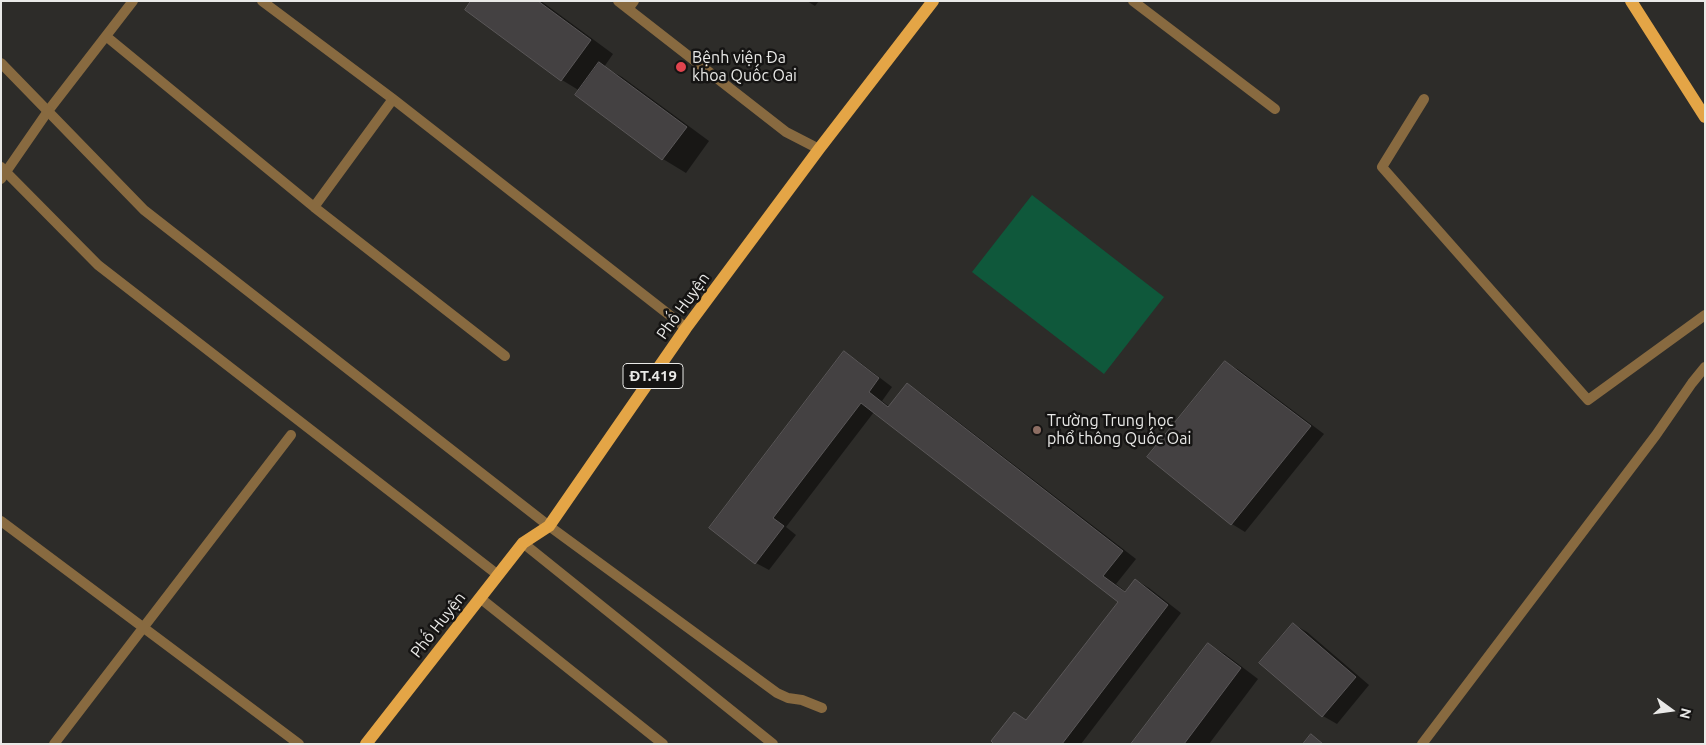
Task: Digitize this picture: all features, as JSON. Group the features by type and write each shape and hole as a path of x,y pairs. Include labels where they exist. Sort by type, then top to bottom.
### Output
{"main road":[{"name":"Phố Huyện","path":"366,744 524,543 549,526 686,328 818,149 933,1"},
{"path":"1631,1 1705,117"}],"street":[{"path":"133,1 3,173 98,266 498,575"},
{"path":"262,1 393,99 686,328"},
{"path":"618,1 631,5 786,132 818,149"},
{"path":"1133,1 1276,109"},
{"path":"106,37 314,207 505,356"},
{"path":"1,63 144,210 549,526 777,693 822,708"},
{"path":"314,207 393,99"},
{"path":"1424,99 1382,168 1588,400 1705,315"},
{"path":"1422,744 1650,443 1705,367"},
{"path":"54,744 291,435"},
{"path":"1,521 299,744"},
{"path":"524,543 773,744"},
{"path":"480,598 663,744"}],"green space":[{"path":"1032,195 1164,297 1104,374 972,272"}],"building":[{"path":"471,1 538,1 591,40 561,81 465,10"},
{"path":"599,62 687,127 662,160 575,95"},
{"path":"844,351 879,378 869,392 888,407 907,383 1123,551 1103,576 1125,592 1135,579 1168,605 1062,744 994,744 991,741 1014,712 1026,720 1118,602 861,403 773,518 784,526 755,564 709,528"},
{"path":"1225,361 1311,426 1231,525 1147,457"},
{"path":"1293,623 1356,677 1322,717 1259,663"},
{"path":"1208,643 1241,668 1184,744 1131,744"},
{"path":"1311,734 1323,744 1303,744"}],"place":[{"name":"Bệnh viện Đa khoa Quốc Oai","path":"681,67"},
{"name":"Trường Trung học phổ thông Quốc Oai","path":"1037,430"}]}
